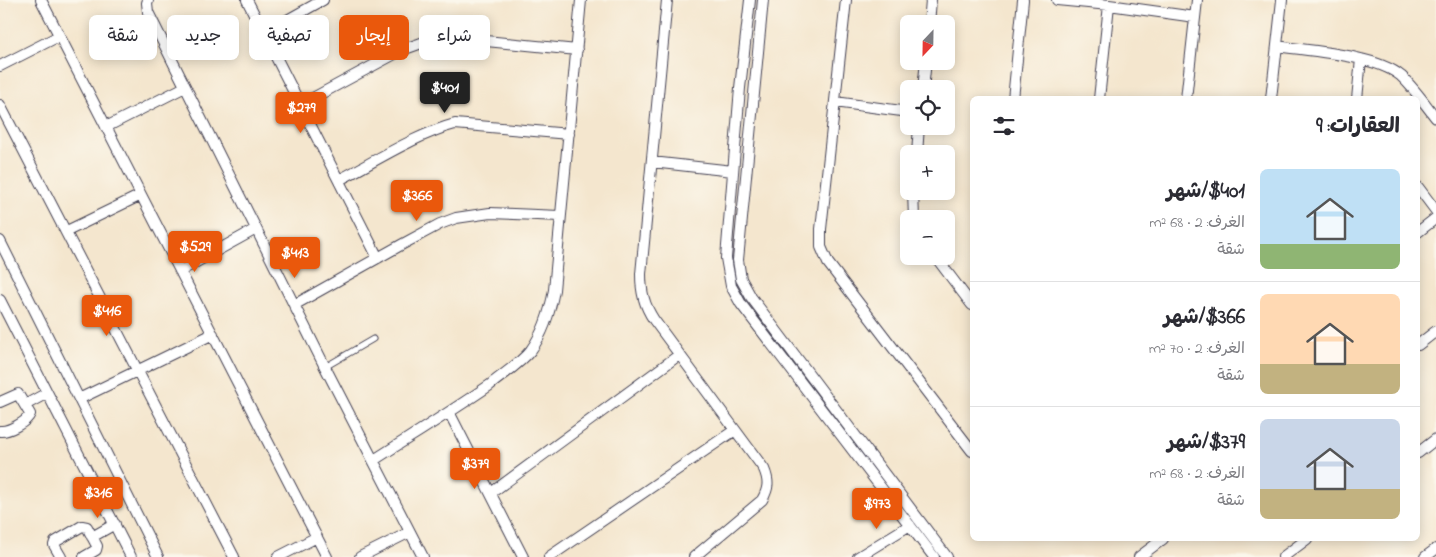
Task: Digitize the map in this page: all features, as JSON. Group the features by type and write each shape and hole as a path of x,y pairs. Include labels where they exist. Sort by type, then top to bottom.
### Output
{"street":[{"path":"40,0 327,557"},
{"path":"148,0 148,12 185,87 325,367 423,557"},
{"path":"247,0 255,15"},
{"path":"296,15 323,0"},
{"path":"374,460 450,412 512,368 530,352 542,332 550,310 554,290 581,0"},
{"path":"667,0 642,274 643,298 647,310 764,469 768,479 768,490 762,500 699,556"},
{"path":"750,0 740,88 726,258 731,286 741,304 934,557"},
{"path":"763,0 738,260 741,279 751,297 947,557"},
{"path":"846,0 820,237 824,256 970,448"},
{"path":"930,15 931,0"},
{"path":"1013,96 1023,0"},
{"path":"1057,0 1195,17"},
{"path":"1186,96 1197,0"},
{"path":"1271,96 1282,0"},
{"path":"1099,96 1109,5"},
{"path":"0,66 59,36"},
{"path":"300,105 402,50 427,41 466,39 577,50"},
{"path":"1277,46 1382,64 1400,76 1417,96"},
{"path":"1357,96 1361,59"},
{"path":"278,60 378,258"},
{"path":"106,126 185,87"},
{"path":"740,88 755,88"},
{"path":"1420,99 1436,118"},
{"path":"835,102 900,111"},
{"path":"0,105 234,557"},
{"path":"339,180 424,135 439,128 455,124 569,134"},
{"path":"652,162 733,171"},
{"path":"1420,190 1436,211"},
{"path":"67,232 141,195"},
{"path":"294,305 440,224 463,216 490,213 560,216"},
{"path":"1420,230 1436,218"},
{"path":"180,270 256,229"},
{"path":"0,241 158,557"},
{"path":"942,265 970,303"},
{"path":"0,300 131,557"},
{"path":"1420,343 1436,331"},
{"path":"79,399 213,334"},
{"path":"491,493 679,355"},
{"path":"25,405 48,393"},
{"path":"0,402 15,394 20,396 30,414 28,418 4,432 0,432"},
{"path":"450,412 523,557"},
{"path":"549,557 735,430"},
{"path":"1420,451 1436,439"},
{"path":"92,537 115,524"},
{"path":"858,557 910,525"},
{"path":"61,557 54,545 56,540 82,526 87,528 97,548 84,557"},
{"path":"360,557 410,532"},
{"path":"278,557 317,537"},
{"path":"1139,557 1156,541"},
{"path":"1283,557 1304,541"},
{"path":"1425,557 1436,549"}],"lane":[{"path":"325,367 373,339"}]}
